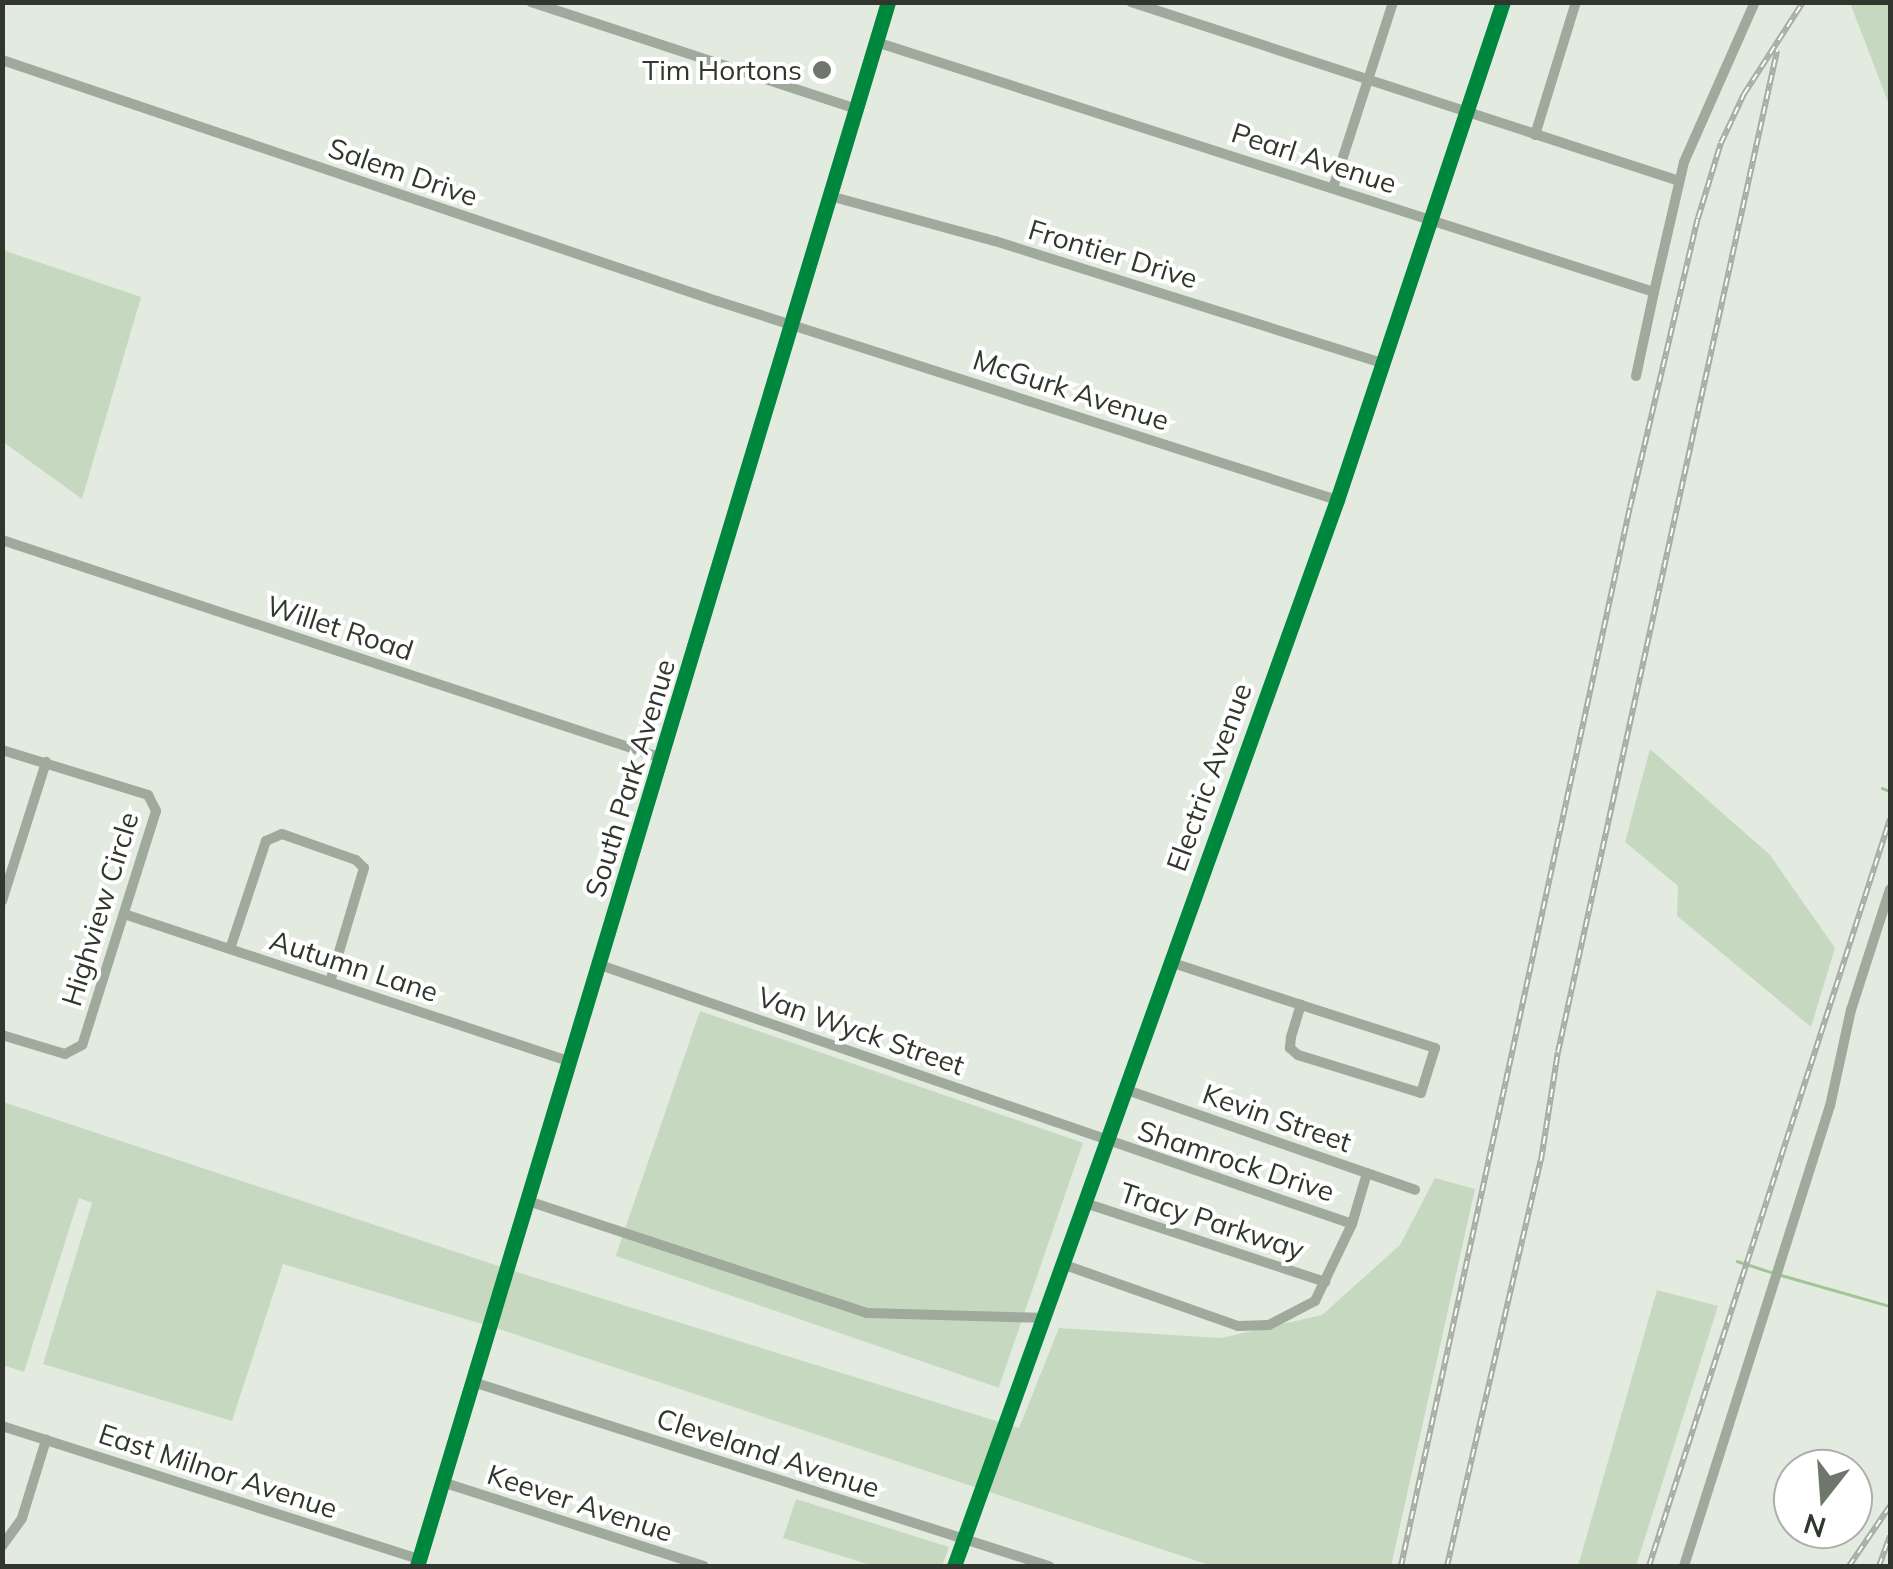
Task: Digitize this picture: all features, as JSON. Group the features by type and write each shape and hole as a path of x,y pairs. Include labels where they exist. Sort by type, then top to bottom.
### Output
{"main road":[{"name":"South Park Avenue","path":"418,1563 888,2"}],"street":[{"path":"1131,2 1679,181"},
{"path":"1333,188 1393,2"},
{"name":"Electric Avenue","path":"954,1566 1337,500 1503,2"},
{"path":"1534,135 1576,2"},
{"path":"1636,376 1679,181 1697,127 1755,2"},
{"path":"534,3 856,108"},
{"name":"Pearl Avenue","path":"876,42 1654,292"},
{"name":"Salem Drive","path":"2,60 791,324"},
{"name":"Frontier Drive","path":"830,196 995,241 1381,362"},
{"name":"McGurk Avenue","path":"791,324 1337,500"},
{"name":"Willet Road","path":"2,540 663,758"},
{"name":"Highview Circle","path":"2,750 152,799 156,811 78,1050 62,1054 2,1035"},
{"path":"2,901 46,762"},
{"path":"230,949 266,841 282,834 356,860 364,868 330,982"},
{"path":"1684,1566 1830,1106 1852,1010 1890,889"},
{"name":"Autumn Lane","path":"124,914 571,1062"},
{"path":"1170,962 1435,1048 1421,1093 1298,1055 1290,1048 1301,1005"},
{"name":"Van Wyck Street","path":"600,965 1105,1142"},
{"name":"Kevin Street","path":"1124,1089 1414,1190"},
{"name":"Shamrock Drive","path":"1105,1142 1352,1224"},
{"path":"1062,1264 1238,1326 1269,1324 1315,1302 1352,1224 1366,1173"},
{"path":"528,1201 867,1313 1042,1318"},
{"name":"Tracy Parkway","path":"1085,1202 1325,1282"},
{"name":"Cleveland Avenue","path":"472,1382 1050,1566"},
{"name":"East Milnor Avenue","path":"2,1426 418,1563"},
{"path":"2,1546 22,1518 46,1440"},
{"name":"Keever Avenue","path":"442,1482 704,1566"}],"green space":[{"path":"1850,3 1890,3 1890,107"},
{"path":"3,250 141,297 82,499 3,442"},
{"path":"1650,749 1770,855 1835,948 1811,1027 1677,916 1678,886 1625,842"},
{"path":"700,1011 1083,1143 999,1388 616,1256"},
{"path":"3,1102 520,1273 1019,1428 1059,1328 1221,1338 1322,1315 1400,1245 1435,1178 1475,1189 1391,1566 1212,1566 502,1330 283,1264 232,1421 43,1364 92,1203 79,1198 24,1372 3,1365"},
{"path":"1657,1290 1718,1306 1636,1566 1578,1566"},
{"path":"796,1499 949,1547 942,1566 874,1566 783,1538"}],"waterway":[{"path":"1882,788 1890,791"},
{"path":"1737,1261 1773,1273"},
{"path":"1781,1275 1890,1306"}],"railway":[{"path":"1401,1566 1630,507 1698,218 1721,143 1744,94 1803,2"},
{"path":"1447,1566 1541,1160 1558,1052 1777,51"},
{"path":"1649,1566 1890,819"},
{"path":"1849,1566 1890,1506"},
{"path":"1879,1566 1890,1536"}],"cycle path":[{"path":"417,1566 888,2"},
{"path":"954,1566 1337,500 1503,2"}],"place":[{"name":"Tim Hortons","path":"822,70"}]}
